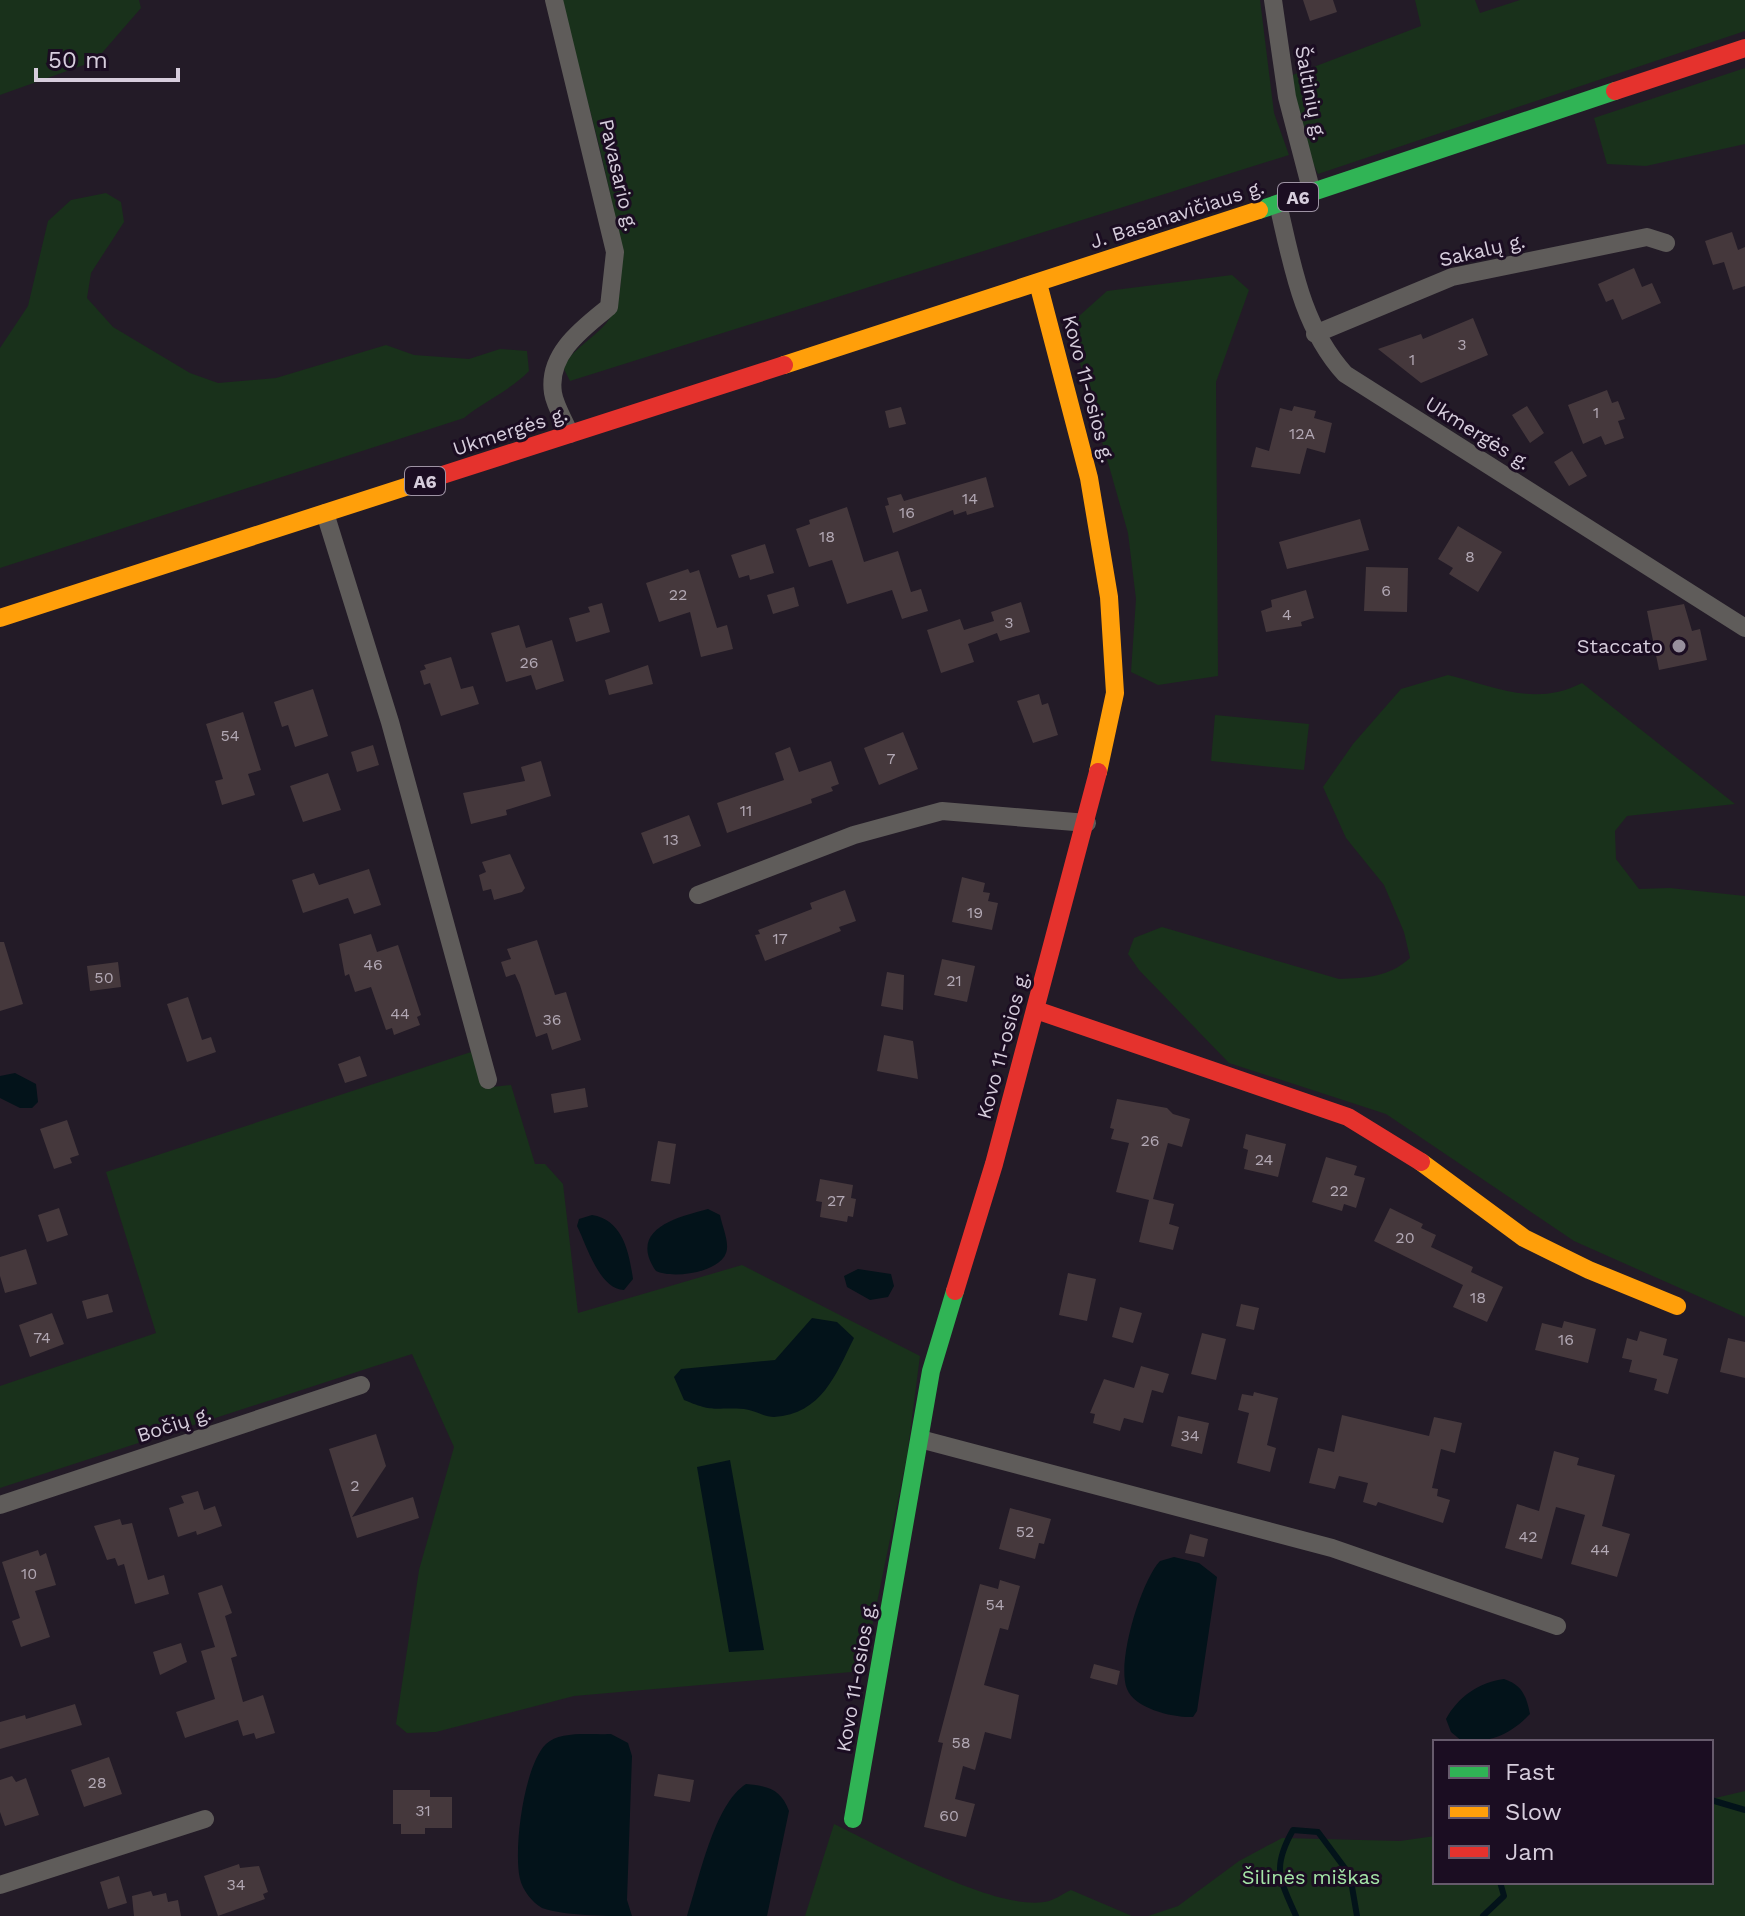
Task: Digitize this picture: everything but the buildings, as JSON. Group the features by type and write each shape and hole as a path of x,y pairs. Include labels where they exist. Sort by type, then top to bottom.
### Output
{"main road":[{"name":"J. Basanavičiaus g.","path":"850,343 1745,48"},
{"name":"Kovo 11-osios g.","path":"853,1819 931,1371 994,1164 1087,823 1115,693 1109,597 1089,478 1038,283"},
{"name":"Ukmergės g.","path":"0,618 850,343"},
{"path":"1036,1010 1371,1127 1409,1149 1503,1225 1552,1255 1677,1306"}],"street":[{"name":"Pavasario g.","path":"554,0 615,252 609,307 579,331 556,361 553,393 570,434"},
{"name":"Šaltinių g.","path":"1273,0 1287,97 1312,193"},
{"name":"Ukmergės g.","path":"1278,204 1303,303 1315,334 1345,374 1745,628"},
{"name":"Sakalų g.","path":"1315,334 1452,277 1647,237 1666,243"},
{"path":"325,513 390,722 488,1080"},
{"path":"698,895 854,835 942,811 1087,823"},
{"name":"Bočių g.","path":"0,1505 361,1385"},
{"path":"920,1439 1332,1548 1557,1626"},
{"path":"0,1885 205,1819"}],"green space":[{"path":"0,0 139,0 141,8 95,61 0,95"},
{"path":"560,0 1260,0 1274,113 1289,155 570,381 563,367 612,314 617,304 621,278 612,201"},
{"path":"1415,0 1475,0 1480,13 1520,0 1745,0 1745,31 1318,174 1306,148 1290,76 1421,26"},
{"path":"1745,68 1745,144 1646,166 1607,164 1594,118"},
{"path":"106,193 121,202 124,222 91,273 87,298 113,327 190,373 218,383 276,378 386,345 414,355 469,359 500,349 527,351 529,371 464,418 0,568 0,348 28,306 48,221 71,200"},
{"path":"1232,275 1249,290 1216,382 1218,676 1158,685 1131,672 1136,599 1128,533 1069,325 1107,291"},
{"path":"1448,675 1532,694 1548,694 1582,683 1735,804 1627,816 1615,831 1616,859 1639,889 1670,888 1745,896 1745,1317 1574,1241 1386,1114 1229,1063 1139,970 1128,954 1134,938 1162,927 1339,979 1386,973 1410,958 1404,932 1384,885 1346,838 1323,787 1353,744 1401,689"},
{"path":"1215,715 1309,724 1304,770 1211,761"},
{"path":"471,1052 483,1088 511,1085 535,1164 545,1164 563,1184 578,1313 742,1265 920,1356 907,1456 863,1671 574,1696 436,1732 407,1733 396,1724 419,1570 454,1447 412,1354 0,1488 0,1386 156,1333 106,1172"},
{"name":"Šilinės miškas","path":"1745,1791 1745,1916 1148,1916 1178,1906 1239,1861 1282,1838 1400,1841 1433,1836 1433,1884 1713,1884 1713,1799"},
{"path":"834,1824 941,1876 1001,1898 1049,1901 1071,1890 1132,1916 805,1916"}],"shaded area":[{"path":"15,1073 36,1084 38,1102 32,1108 20,1108 0,1098 0,1076"},
{"path":"708,1209 720,1215 727,1249 722,1260 705,1270 683,1274 656,1271 649,1257 648,1245 652,1235 671,1221"},
{"path":"592,1215 611,1223 623,1239 633,1279 624,1290 615,1288 601,1275 577,1226 579,1219"},
{"path":"858,1269 891,1274 894,1286 888,1297 870,1300 847,1287 844,1276"},
{"path":"812,1318 837,1322 854,1338 825,1390 804,1408 774,1417 744,1409 708,1408 684,1400 674,1377 681,1369 775,1360"},
{"path":"730,1460 764,1650 729,1652 697,1467"},
{"path":"1174,1557 1199,1563 1217,1577 1197,1711 1193,1717 1166,1714 1146,1707 1131,1696 1124,1677 1132,1623 1145,1586 1160,1561"},
{"path":"1504,1679 1515,1684 1527,1701 1530,1714 1500,1736 1486,1740 1461,1740 1451,1732 1446,1719 1463,1697"},
{"path":"611,1734 628,1743 632,1756 627,1900 632,1916 574,1914 542,1908 523,1888 518,1866 522,1808 532,1770 538,1755 552,1740 568,1735"},
{"path":"746,1784 778,1793 789,1811 767,1916 687,1916 716,1825 735,1794"}],"waterway":[{"path":"1713,1801 1745,1810"},
{"path":"1296,1916 1280,1873 1282,1854 1293,1830 1318,1832 1350,1875 1357,1916"},
{"path":"1483,1916 1504,1896 1501,1884"}],"traffic: fast":[{"path":"1259,210 1615,91"},
{"path":"853,1819 931,1371 955,1291"}],"traffic: slow":[{"path":"784,365 1259,210"},
{"path":"1038,283 1089,478 1109,597 1115,693 1098,772"},
{"path":"0,618 427,480"},
{"path":"1421,1162 1524,1238 1589,1270 1677,1306"}],"traffic: jam":[{"path":"1615,91 1745,48"},
{"path":"427,480 784,365"},
{"path":"955,1291 994,1164 1098,772"},
{"path":"1036,1010 1348,1117 1421,1162"}],"place":[{"name":"Staccato","path":"1679,646"}]}
